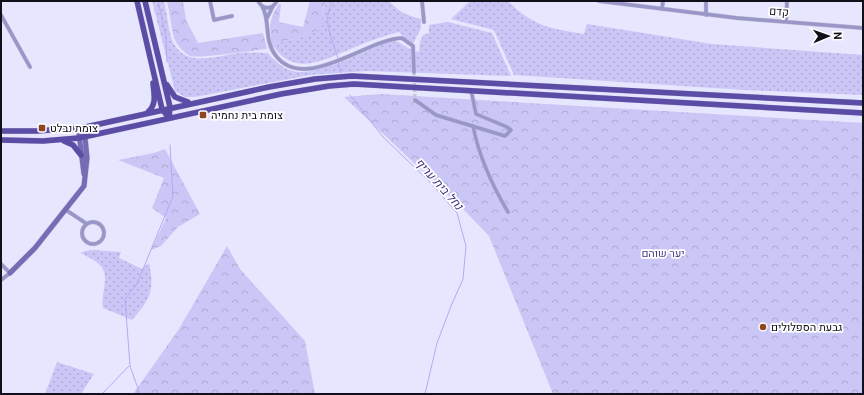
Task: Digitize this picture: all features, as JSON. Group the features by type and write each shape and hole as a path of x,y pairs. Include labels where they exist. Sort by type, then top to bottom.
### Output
{"main road":[{"path":"137,1 162,109 169,118"},
{"path":"145,1 170,107 169,118"},
{"path":"146,113 152,108 154,101 149,55"},
{"path":"160,66 171,94 182,101 193,103"},
{"path":"1,131 36,131 81,128 170,107 315,78 368,76 863,104"},
{"path":"1,140 61,140 79,138 169,118 329,86 372,84 863,113"},
{"path":"61,140 73,145 81,155"}],"street":[{"path":"210,1 214,20 232,16"},
{"path":"258,1 262,6 269,40 273,50 281,60 289,65 301,69 315,68 351,54 402,38 413,46 414,72"},
{"path":"266,20 277,1"},
{"path":"422,1 424,22"},
{"name":"קדם","path":"600,1 618,2 706,15 863,28"},
{"path":"662,9 663,1"},
{"path":"706,1 706,15"},
{"path":"786,22 788,1"},
{"path":"262,6 269,8 273,6"},
{"path":"1,15 30,67"},
{"path":"415,100 436,115 505,136 511,130 476,114 471,90"},
{"path":"472,126 478,150 492,183 508,212"},
{"path":"1,280 35,248 81,191 85,179 87,158 85,137 81,128"},
{"path":"81,128 79,138 85,179"},
{"path":"66,210 88,224"},
{"path":"94,222 102,227 104,233 100,241 91,243 85,240 83,229 88,224 94,222"},
{"path":"1,264 10,272"}],"green space":[{"path":"152,1 164,1 172,40 178,49 185,55 193,58 212,58 244,53 268,53 274,60 290,70 295,72 309,71 333,65 392,40 419,52 420,42 423,35 429,33 429,25 448,22 492,33 511,76 366,71 310,75 195,97 185,97 175,91"},
{"path":"167,1 183,1 186,20 198,43 263,33 267,49 195,57 190,56 180,48 174,38"},
{"path":"310,1 326,1 322,17 322,28 301,37 272,44 270,33 271,23 273,14 279,4 281,4 279,22 303,27"},
{"path":"326,1 389,1 403,13 421,19 421,28 413,44 399,32 370,41 320,61 299,63 289,61 280,54 272,44 301,37 322,28 322,17"},
{"path":"470,1 508,1 517,10 543,25 551,28 584,34 587,24 712,44 863,55 863,95 745,90 514,75 494,30 451,19"},
{"name":"יער שוהם","path":"381,94 863,123 863,394 553,394 489,236 466,212 344,97"},
{"path":"165,149 200,214 178,227 161,246 151,250 166,218 152,208 164,178 118,160 154,153"},
{"path":"227,246 240,269 305,341 315,394 133,394 179,329"},
{"path":"94,250 121,252 119,258 142,269 149,263 151,272 150,294 132,320 103,308 102,303 105,275 103,270 98,263 81,253"},
{"path":"57,362 94,374 81,394 45,394"}],"waterway":[{"path":"158,1 166,36 167,62"},
{"name":"נחל בית עריף","path":"335,1 330,7 328,21 331,37 338,58"},
{"name":"נחל בית עריף","path":"338,62 341,73"},
{"name":"נחל בית עריף","path":"350,95 383,137 431,183 457,213 466,246 463,279 437,343 425,394"},
{"path":"140,394 130,366 125,299 137,284 173,196 170,145"},
{"path":"102,394 129,366"}],"tunnel":[{"path":"414,72 415,100"}],"place":[{"name":"צומת בית נחמיה","path":"203,115"},
{"name":"צומת נבלט","path":"42,128"},
{"name":"גבעת הספלולים","path":"763,327"}]}
